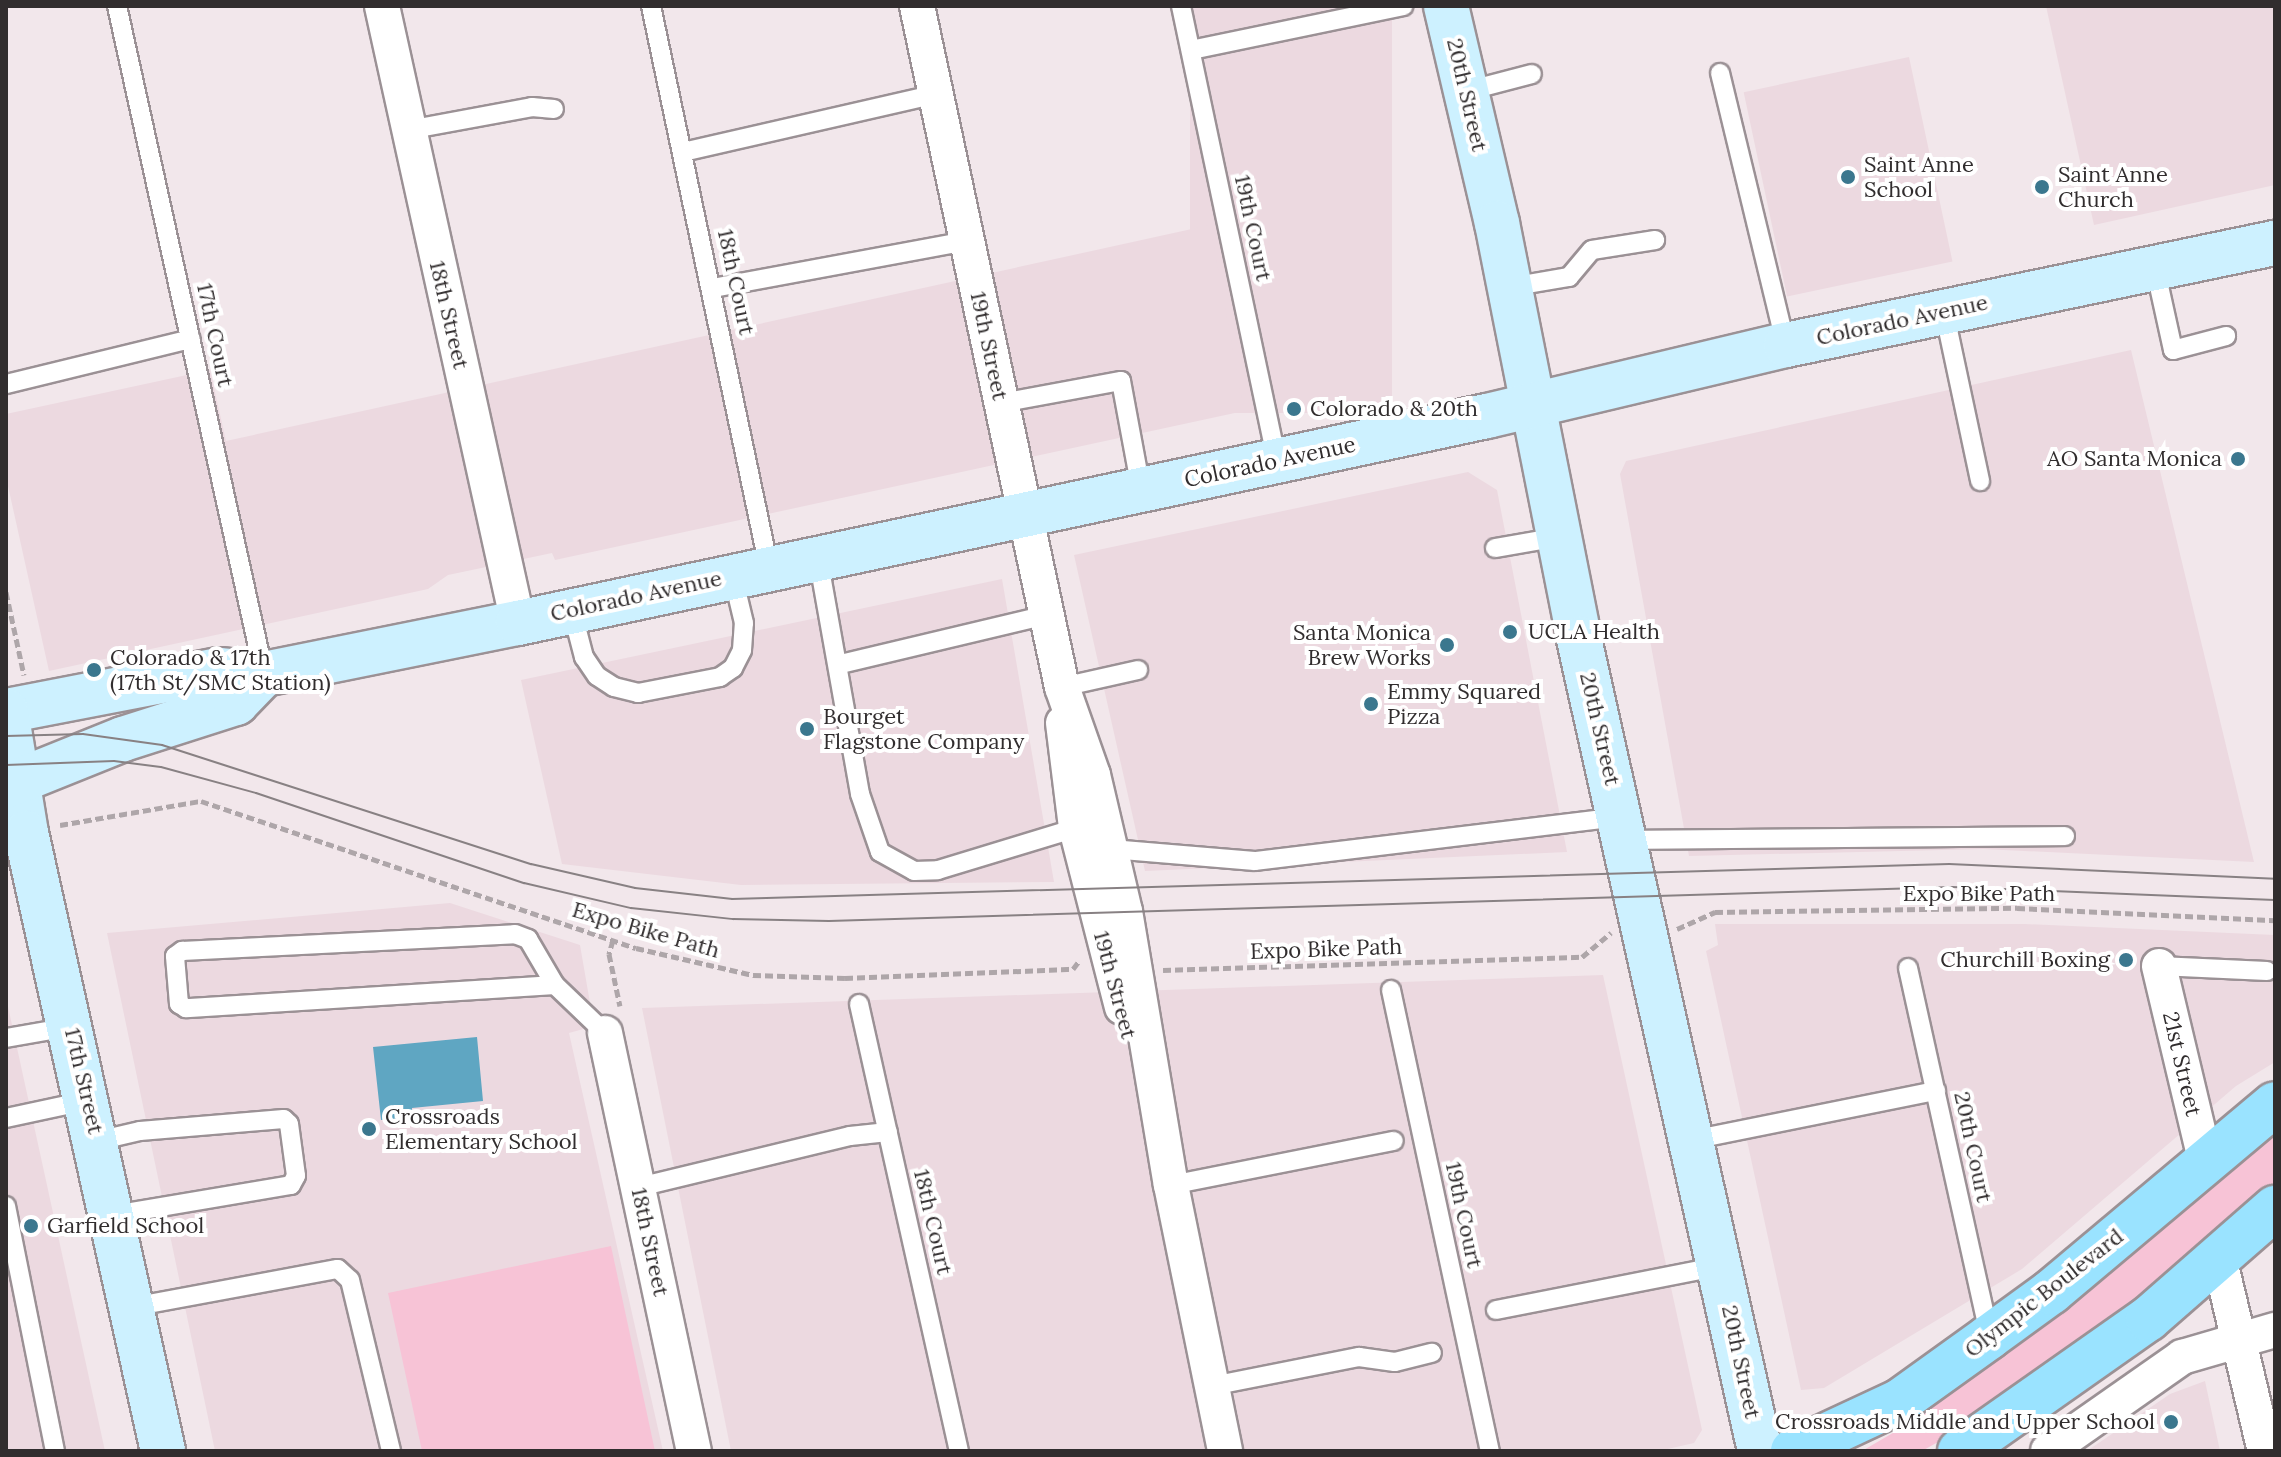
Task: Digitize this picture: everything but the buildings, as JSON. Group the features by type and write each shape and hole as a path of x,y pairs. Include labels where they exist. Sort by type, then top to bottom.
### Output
{"main road":[{"name":"20th Street","path":"1446,6 1510,287 1559,537 1760,1451"},
{"name":"Colorado Avenue","path":"11,703 219,670 264,674 518,623 1534,406 1786,345 2275,243"},
{"path":"12,784 123,739 236,703 264,674"},
{"name":"17th Street","path":"11,703 12,784 72,1027 163,1451"},
{"name":"Olympic Boulevard","path":"1793,1451 1900,1401 1989,1337 2275,1104"},
{"path":"1960,1451 2075,1375 2275,1208"}],"street":[{"name":"18th Street","path":"382,6 518,623"},
{"name":"19th Street","path":"917,6 1062,687 1093,775 1111,849 1171,1185 1225,1451"},
{"name":"19th Street","path":"1062,687 1066,775 1076,828 1171,1185"},
{"name":"21st Street","path":"2159,966 2206,1163"},
{"name":"18th Street","path":"605,1033 694,1451"},
{"path":"2219,1257 2241,1336 2265,1451"},
{"path":"2048,1451 2182,1357 2241,1336 2275,1330"}],"lane":[{"name":"17th Court","path":"117,6 264,674"},
{"name":"18th Court","path":"572,611 584,657 597,676 614,687 638,693 720,677 733,668 742,650 751,572 713,288 651,6"},
{"name":"19th Court","path":"1181,6 1277,460"},
{"path":"1191,50 1404,6"},
{"path":"1720,73 1786,345"},
{"path":"1467,91 1532,74"},
{"path":"683,152 936,94"},
{"path":"408,130 532,107 554,109"},
{"path":"1510,287 1569,277 1592,250 1655,240"},
{"path":"713,288 967,241"},
{"path":"2155,268 2173,350 2226,336"},
{"path":"1944,311 1980,481"},
{"path":"6,384 191,339"},
{"path":"1001,403 1121,381 1141,489"},
{"path":"1495,548 1559,537"},
{"path":"818,557 841,664 860,794 880,852 914,871 938,870 1076,828"},
{"path":"841,664 1046,615"},
{"path":"1062,687 1138,670"},
{"path":"1111,849 1255,861 1623,829 2065,836"},
{"path":"555,985 186,1008 179,1004 175,956 182,951 515,934 528,939 555,985 605,1033"},
{"path":"2159,966 2267,971"},
{"name":"20th Court","path":"1908,968 1989,1337"},
{"name":"19th Court","path":"1391,990 1490,1451"},
{"name":"18th Court","path":"859,1004 959,1451"},
{"path":"6,1038 72,1027"},
{"path":"1692,1140 1936,1091"},
{"path":"6,1118 93,1121 140,1131 284,1119 289,1124 296,1176 291,1185 113,1215"},
{"path":"639,1187 850,1136 888,1132"},
{"path":"1171,1185 1394,1141"},
{"path":"6,1206 55,1451"},
{"path":"1496,1310 1720,1266"},
{"path":"132,1307 338,1269 350,1280 391,1451"},
{"path":"1212,1386 1359,1357 1395,1362 1432,1353"}],"path":[{"path":"6,592 11,703"},
{"name":"Expo Bike Path","path":"56,825 201,801 690,964 793,979 1073,969 1083,952"},
{"name":"Expo Bike Path","path":"1686,929 1715,912 2001,908 2275,920"},
{"name":"Expo Bike Path","path":"1155,960 1163,970 1582,957 1607,933"},
{"path":"605,1033 621,1012 609,954 613,940"}],"shaded area":[{"path":"1190,6 1392,6 1392,413 1190,413"},
{"path":"2046,6 2275,6 2275,185 2094,225"},
{"name":"Saint Anne School","path":"1909,57 1952,261 1787,297 1744,92"},
{"path":"1210,225 1244,411 555,560 552,553 448,575 428,589 49,671 6,477 6,414 210,370 226,441"},
{"path":"2131,350 2254,862 1983,849 1689,856 1620,474 1626,461"},
{"path":"1468,472 1497,490 1567,852 1145,871 1074,555"},
{"path":"1002,579 1054,882 741,885 562,864 521,680"},
{"name":"Crossroads Elementary School","path":"450,903 580,945 594,1026 569,1033 663,1451 215,1451 107,933"},
{"path":"1715,924 2025,924 2275,935 2275,1062 2236,1086 2022,1269 1824,1388 1801,1390 1706,951 1718,945"},
{"path":"1603,975 1702,1430 1694,1443 1659,1451 731,1451 642,1008"},
{"name":"Garfield School","path":"7,1002 105,1451 6,1451"},
{"path":"2275,1127 2275,1183 2107,1327 1970,1424 1922,1451 1862,1451 1922,1416"},
{"path":"611,1246 655,1451 422,1451 388,1293"},
{"name":"Crossroads Middle and Upper School","path":"2205,1381 2220,1451 2087,1451 2170,1394"}],"water":[{"path":"477,1037 483,1101 412,1108 412,1117 381,1120 373,1047"}],"tram line":[{"path":"6,736 83,734 162,745 531,864 635,888 732,899 1949,864 2275,879"},
{"path":"6,765 114,761 161,767 256,793 524,883 631,908 733,919 829,921 1952,887 2275,900"}],"place":[{"name":"Saint Anne School","path":"1848,177"},
{"name":"Saint Anne Church","path":"2042,187"},
{"name":"Colorado & 20th","path":"1294,409"},
{"name":"AO Santa Monica","path":"2238,459"},
{"name":"UCLA Health","path":"1510,632"},
{"name":"Santa Monica Brew Works","path":"1447,645"},
{"name":"Colorado & 17th (17th St/SMC Station)","path":"94,670"},
{"name":"Emmy Squared Pizza","path":"1371,704"},
{"name":"Bourget Flagstone Company","path":"807,729"},
{"name":"Churchill Boxing","path":"2126,960"},
{"name":"Crossroads Elementary School","path":"369,1129"},
{"name":"Garfield School","path":"31,1226"},
{"name":"Crossroads Middle and Upper School","path":"2171,1422"}]}
